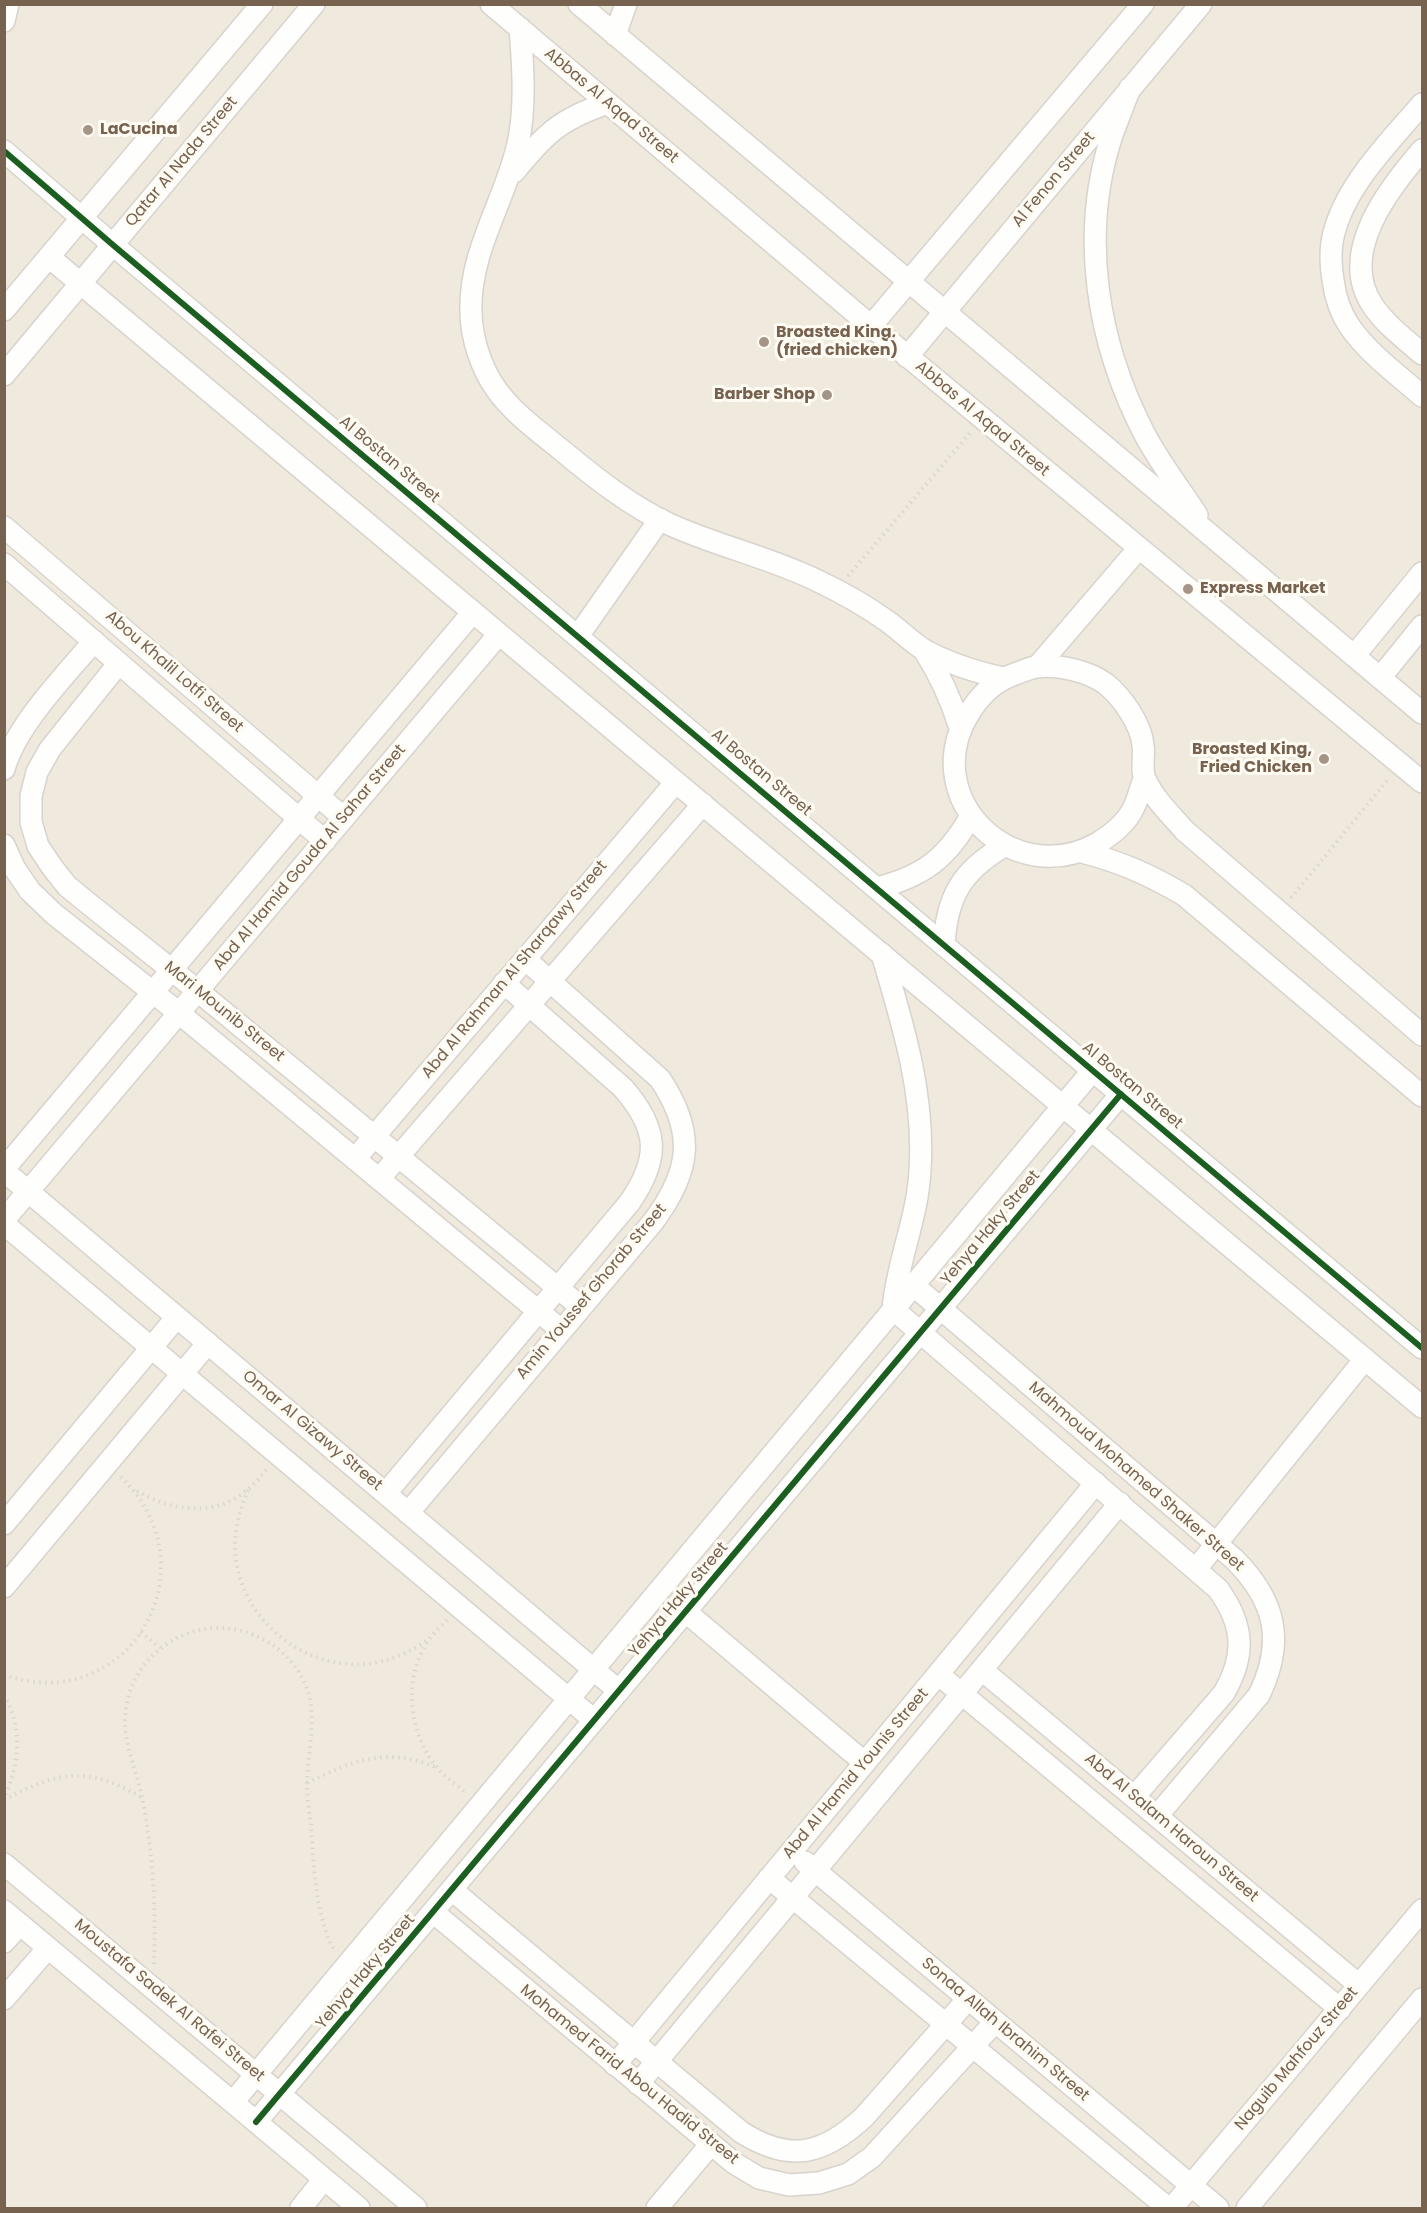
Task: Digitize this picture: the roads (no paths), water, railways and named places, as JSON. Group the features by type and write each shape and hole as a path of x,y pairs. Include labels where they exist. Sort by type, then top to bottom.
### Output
{"street":[{"path":"4,21 8,4"},
{"path":"9,296 49,257 262,4"},
{"name":"Qatar Al Nada Street","path":"4,375 314,4"},
{"name":"Abbas Al Aqad Street","path":"491,4 907,357 1422,782"},
{"path":"579,4 1422,713"},
{"path":"615,35 626,4"},
{"path":"871,326 1143,4"},
{"name":"Al Fenon Street","path":"907,357 1201,4"},
{"path":"520,28 523,105 518,143 508,179 486,233 474,272 470,312 478,352 495,388 522,418 630,502 660,519 712,542 758,555 802,573 886,620 924,650 975,671 1003,678"},
{"path":"1130,88 1112,136 1100,186 1095,238 1097,290 1107,341 1123,390 1146,437 1209,533"},
{"path":"508,179 553,129 579,113 608,103"},
{"path":"1421,109 1378,156 1350,195 1335,226 1330,260 1335,295 1349,326 1371,352 1422,396"},
{"path":"1422,150 1383,199 1370,226 1361,256 1362,281 1371,304 1386,324 1422,354"},
{"name":"Al Bostan Street","path":"4,151 1422,1348"},
{"path":"49,257 1422,1407"},
{"path":"578,636 660,519"},
{"name":"Abou Khalil Lotfi Street","path":"4,527 344,818"},
{"path":"1037,667 1139,548"},
{"name":"Abou Khalil Lotfi Street","path":"4,564 325,840"},
{"path":"1354,656 1422,573"},
{"name":"Abd Al Hamid Gouda Al Sahar Street","path":"4,1170 473,612"},
{"path":"1380,678 1422,626"},
{"name":"Abd Al Hamid Gouda Al Sahar Street","path":"4,1222 499,634"},
{"path":"4,769 17,740 32,717 94,641"},
{"path":"924,650 948,691 960,728"},
{"name":"Mari Mounib Street","path":"119,663 50,749 37,772 31,796 31,822 38,846 52,867 67,886 374,1135 581,1307"},
{"path":"1037,667 1073,669 1105,684 1130,710 1143,743 1144,779 1132,810 1111,835 1082,852 1056,857 1029,855 1004,846 986,833 971,816 958,789 954,758 960,728 977,699 1003,678 1037,667"},
{"path":"1144,779 1185,831 1422,1035"},
{"name":"Abd Al Rahman Al Sharqawy Street","path":"355,1159 676,782"},
{"name":"Abd Al Rahman Al Sharqawy Street","path":"380,1179 703,804"},
{"path":"877,888 900,882 923,871 942,857 959,838 971,816"},
{"name":"Mari Mounib Street","path":"4,845 15,869 30,891 54,914 179,1013 561,1330"},
{"path":"944,944 945,920 953,896 965,876 983,858 1004,846"},
{"path":"1082,852 1119,862 1153,876 1184,895 1422,1096"},
{"path":"882,954 914,1067 920,1119 920,1171 893,1309"},
{"name":"Amin Youssef Ghorab Street","path":"408,1513 669,1201 680,1177 685,1151 683,1125 675,1101 660,1079 525,958"},
{"name":"Amin Youssef Ghorab Street","path":"386,1494 630,1202 645,1181 651,1156 650,1131 640,1107 623,1088 504,983"},
{"name":"Yehya Haky Street","path":"233,2102 1093,1070"},
{"name":"Yehya Haky Street","path":"256,2122 1121,1094"},
{"name":"Omar Al Gizawy Street","path":"4,1170 619,1691"},
{"path":"4,1222 594,1720"},
{"name":"Mahmoud Mohamed Shaker Street","path":"914,1285 1216,1544 1252,1577 1265,1599 1272,1623 1274,1648 1269,1673 1259,1695 1244,1716 1157,1816"},
{"name":"Mahmoud Mohamed Shaker Street","path":"893,1309 1196,1569 1218,1589 1229,1605 1240,1641 1239,1659 1233,1677 1224,1693 1134,1797"},
{"path":"4,1524 177,1317"},
{"path":"4,1587 208,1343"},
{"path":"1196,1569 1365,1359"},
{"name":"Abd Al Hamid Younis Street","path":"615,2065 1096,1483"},
{"name":"Abd Al Hamid Younis Street","path":"638,2084 1120,1503"},
{"path":"686,1612 865,1763"},
{"name":"Abd Al Salam Haroun Street","path":"982,1670 1359,1985"},
{"name":"Abd Al Salam Haroun Street","path":"938,1674 1340,2009"},
{"name":"Sonaa Allah Ibrahim Street","path":"792,1851 1218,2208"},
{"name":"Moustafa Sadek Al Rafei Street","path":"4,1864 416,2208"},
{"name":"Sonaa Allah Ibrahim Street","path":"769,1878 1168,2208"},
{"name":"Mohamed Farid Abou Hadid Street","path":"452,1890 741,2132 760,2144 782,2150 805,2151 827,2145 846,2133 864,2116 968,1999"},
{"name":"Naguib Mahfouz Street","path":"1173,2208 1422,1910"},
{"name":"Mohamed Farid Abou Hadid Street","path":"433,1912 734,2163 759,2178 789,2185 819,2183 848,2174 872,2157 995,2022"},
{"path":"4,1942 12,1917 359,2208"},
{"path":"4,1999 48,1948"},
{"path":"1247,2208 1422,1999"},
{"path":"657,2208 711,2144"},
{"path":"301,2208 324,2179"}],"place":[{"name":"LaCucina","path":"88,130"},
{"name":"Broasted King, (fried chicken)","path":"764,342"},
{"name":"Barber Shop","path":"827,395"},
{"name":"Express Market","path":"1188,589"},
{"name":"Broasted King, Fried Chicken","path":"1324,759"}]}
